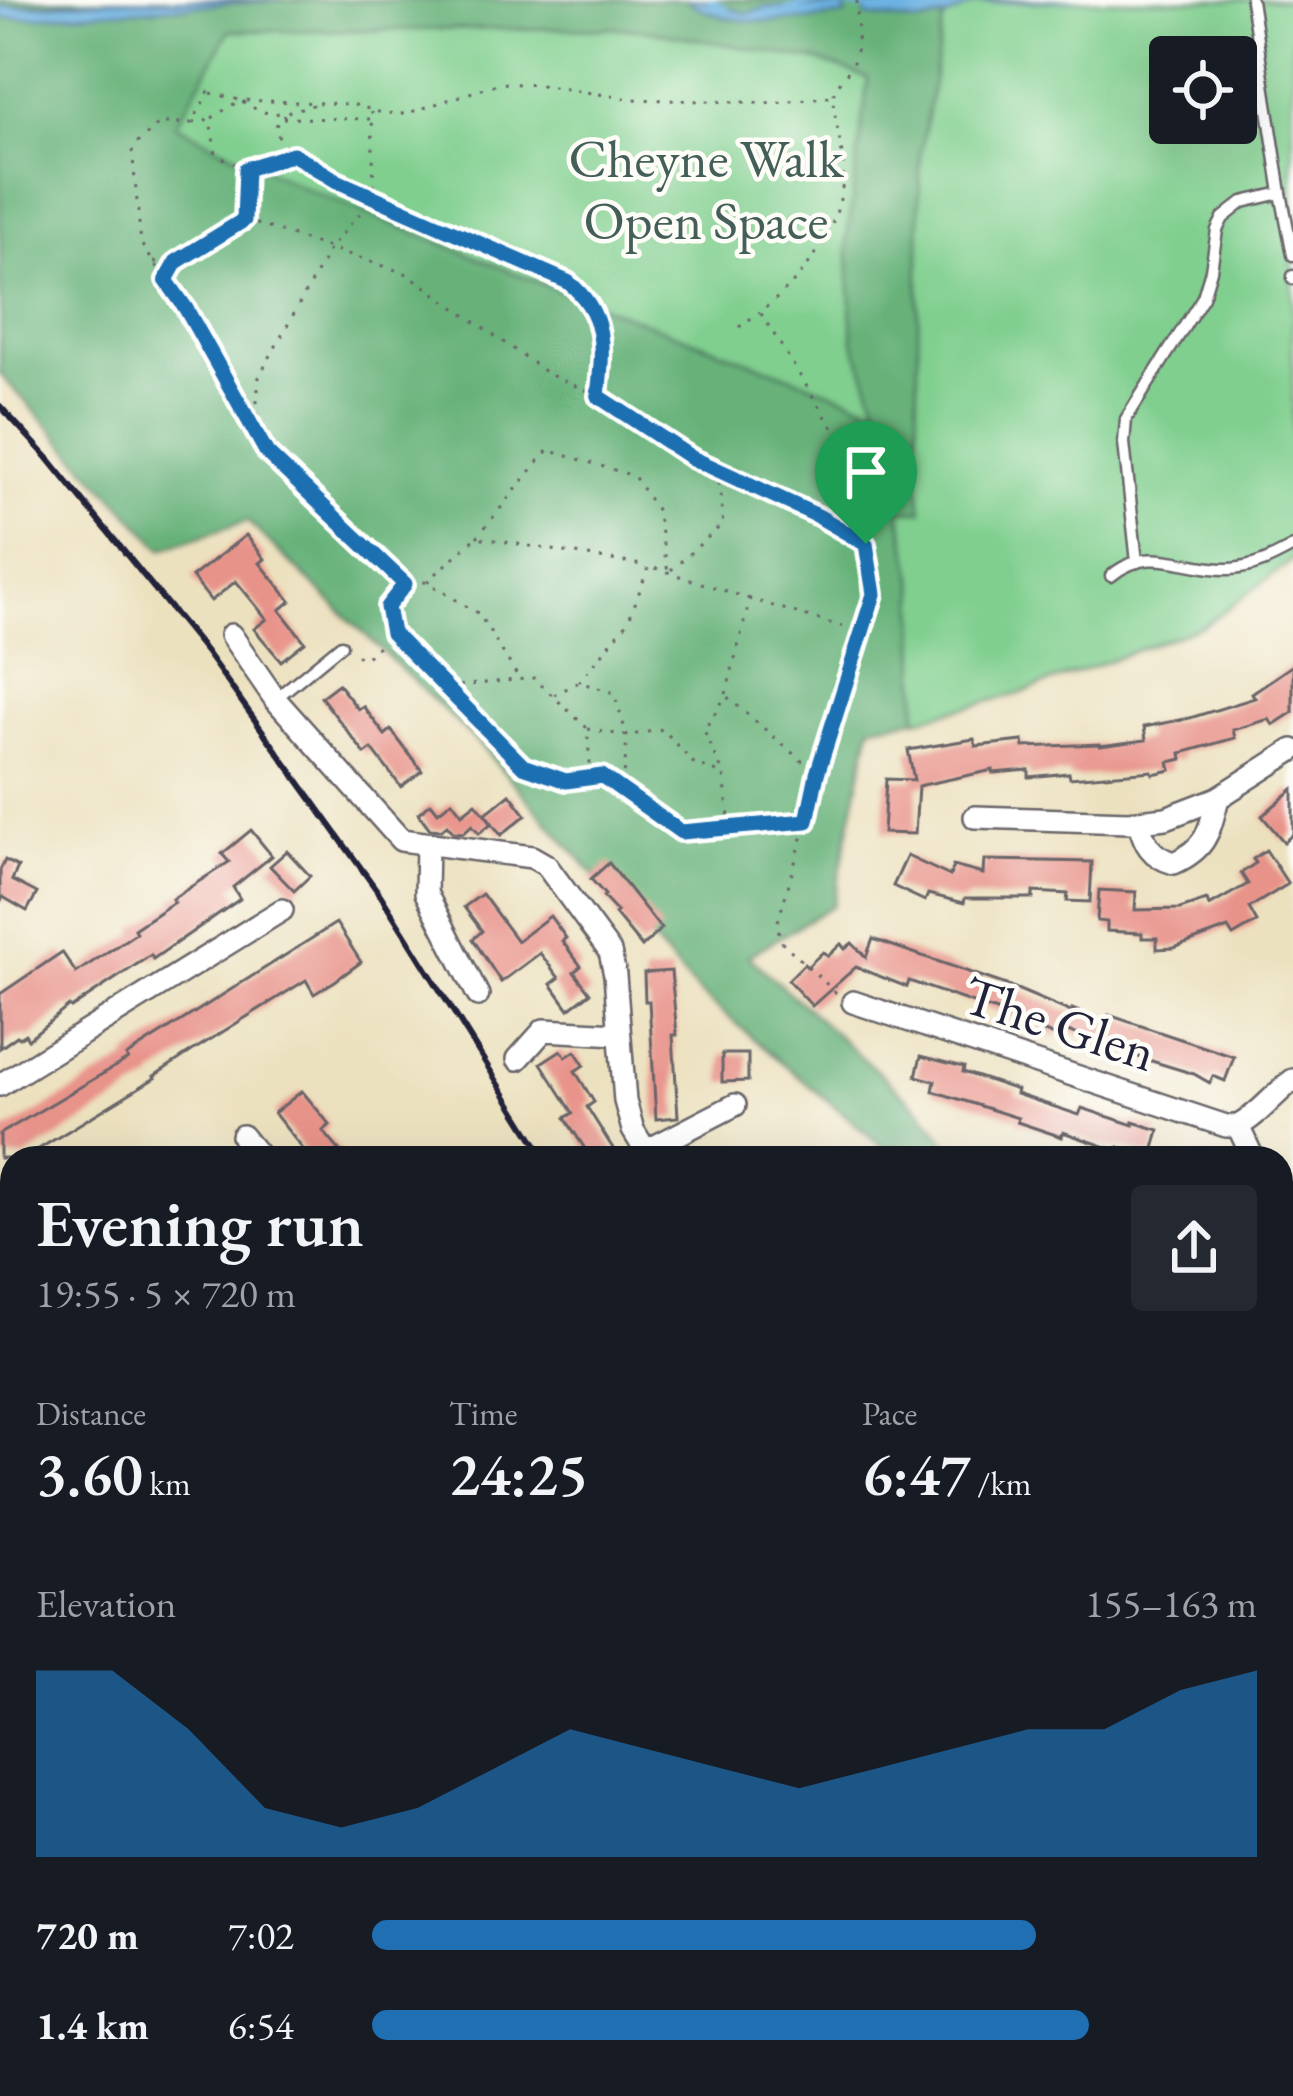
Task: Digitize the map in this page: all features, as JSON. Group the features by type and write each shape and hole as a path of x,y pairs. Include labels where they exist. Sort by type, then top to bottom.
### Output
{"street":[{"path":"231,635 275,699 401,840 532,857 546,865 610,952 625,1101 643,1146"},
{"path":"975,817 1139,822 1166,818 1218,798 1293,750"},
{"path":"1139,822 1144,843 1160,860 1174,863 1196,853 1218,798"},
{"path":"427,844 427,893 478,995"},
{"path":"0,1085 282,910"},
{"name":"The Glen","path":"854,1002 1226,1126 1238,1126"},
{"path":"518,1059 544,1030 618,1034"},
{"path":"1247,1146 1238,1126 1293,1080"},
{"path":"664,1146 735,1105"},
{"path":"242,1136 250,1146"}],"lane":[{"path":"1251,0 1293,251"},
{"path":"1137,562 1124,443 1126,418 1203,297 1216,230 1223,218 1243,202 1281,193"},
{"path":"1111,576 1125,564 1161,560 1232,569 1258,564 1293,547"},
{"path":"275,699 341,645"}],"path":[{"path":"739,327 785,293 817,254 837,207 843,166 833,96 853,63 857,0"},
{"path":"405,584 267,453 185,307 141,244 132,148 160,123 210,120 240,100 352,104 405,114 500,83 631,99 775,103 833,96"},
{"path":"193,123 210,92 283,117 371,119"},
{"path":"326,102 302,107 277,122 276,132 293,154 337,181 568,282 592,307 603,347 598,396"},
{"path":"255,432 260,376 330,248 374,197 371,110"},
{"path":"210,120 216,155 246,169 293,154"},
{"path":"244,220 246,169"},
{"path":"166,280 176,262 244,220 408,274 548,374 598,396 692,458 818,516 866,544"},
{"path":"154,262 176,262"},
{"path":"760,312 854,455 874,594 817,774 777,925 782,942 839,997 854,1002"},
{"path":"668,572 657,511 634,476 548,450 477,537 427,582 405,584 387,607 392,633 523,766 566,781 602,776 681,832 807,821"},
{"path":"668,572 723,524 718,470"},
{"path":"477,537 649,566 862,633"},
{"path":"552,696 579,682 628,622 649,566"},
{"path":"427,582 478,614 520,680"},
{"path":"730,828 724,775 704,730 726,696 750,599"},
{"path":"364,659 392,633"},
{"path":"446,688 533,679 587,728 627,736 662,729 692,762 724,775"},
{"path":"579,682 614,693 627,736 623,793"},
{"path":"726,696 817,774"},
{"path":"587,728 591,778"}],"green space":[{"path":"0,0 947,0 920,157 917,468 922,511 899,510 916,588 917,719 871,726 833,905 748,956 921,1110 949,1146 882,1146 696,990 479,744 247,521 162,549 0,374","holes":["634,28 819,61 868,78 847,239 853,340 878,409 550,287 301,187 176,125 229,31"]},
{"name":"Cheyne Walk Open Space","path":"26,0 1293,0 1293,560 1205,625 1019,694 917,719 916,588 879,410 550,287 301,187 68,71"}],"water":[{"path":"117,0 281,0 0,19 0,7"},
{"path":"687,0 745,13 767,7 846,7 846,16 743,20 723,17"},
{"path":"912,0 1073,0 978,3 922,23 866,17 865,6"}],"building":[{"path":"246,535 265,559 260,563 291,601 280,610 305,642 281,661 254,629 267,619 236,581 211,601 192,577"},
{"path":"1293,665 1293,712 1273,725 1269,719 1233,730 1235,738 1181,753 1182,759 1169,762 1171,770 1070,778 1069,773 1029,777 1029,770 993,770 918,786 915,834 883,833 886,779 914,780 908,750 974,739 976,746 1023,741 1024,747 1146,740 1144,727 1255,698 1252,693"},
{"path":"338,684 385,735 391,730 422,771 401,787 372,749 365,754 321,697"},
{"path":"1293,789 1293,834 1284,842 1262,816"},
{"path":"510,794 526,815 501,835 485,814"},
{"path":"452,801 462,814 476,803 492,823 479,833 472,825 463,833 447,825 430,829 418,813 431,803 438,812"},
{"path":"251,830 272,856 233,887 240,899 153,959 151,955 69,1006 28,1039 25,1034 17,1036 0,1048 0,994 62,952 76,973 229,862 222,854"},
{"path":"1266,850 1288,884 1249,908 1257,922 1233,936 1228,928 1174,948 1157,949 1157,938 1107,931 1107,922 1097,921 1099,890 1136,892 1135,910 1180,909 1207,900 1209,906 1248,884 1241,873"},
{"path":"287,851 310,876 294,891 270,866"},
{"path":"907,856 950,876 953,866 983,874 984,860 1092,862 1090,902 1067,901 1068,894 1033,892 1033,898 965,898 964,903 928,894 925,901 893,886"},
{"path":"5,860 18,867 12,880 37,893 27,911 3,897 0,902 0,870"},
{"path":"609,863 661,929 642,947 591,879"},
{"path":"482,894 517,941 550,916 581,966 574,972 590,993 569,1009 551,984 559,978 540,953 501,982 473,939 482,931 464,907"},
{"path":"336,923 361,962 314,994 306,980 44,1146 0,1146 0,1134 128,1059 126,1056"},
{"path":"873,939 1071,1012 1106,1022 1109,1015 1234,1057 1225,1081 1213,1076 1210,1083 1060,1028 1057,1037 1042,1031 1043,1027 856,967 812,1006 788,980 804,964 807,967 823,952 828,956 841,944 845,949 852,943 866,957"},
{"path":"671,971 678,1117 656,1119 644,973"},
{"path":"561,1050 566,1057 575,1051 584,1065 575,1071 594,1102 587,1107 611,1146 583,1146 565,1118 573,1113 541,1063"},
{"path":"722,1054 748,1054 748,1081 722,1082"},
{"path":"921,1056 964,1067 963,1072 1079,1115 1082,1108 1159,1130 1155,1146 1104,1146 1063,1132 1062,1137 933,1091 935,1081 916,1076"},
{"path":"302,1091 330,1125 323,1131 336,1146 300,1146 274,1113"}],"waterway":[{"path":"710,0 725,8"},
{"path":"788,8 820,1 869,9"}],"railway":[{"path":"0,406 206,652 381,896 537,1146"}],"route":[{"path":"293,154 337,181 568,282 592,307 603,347 598,396 692,458 818,516 866,544 874,594 817,774 807,821 681,832 602,776 566,781 523,766 392,633 387,607 405,584 267,453 166,280 176,262 244,220 246,169 293,154"}]}
